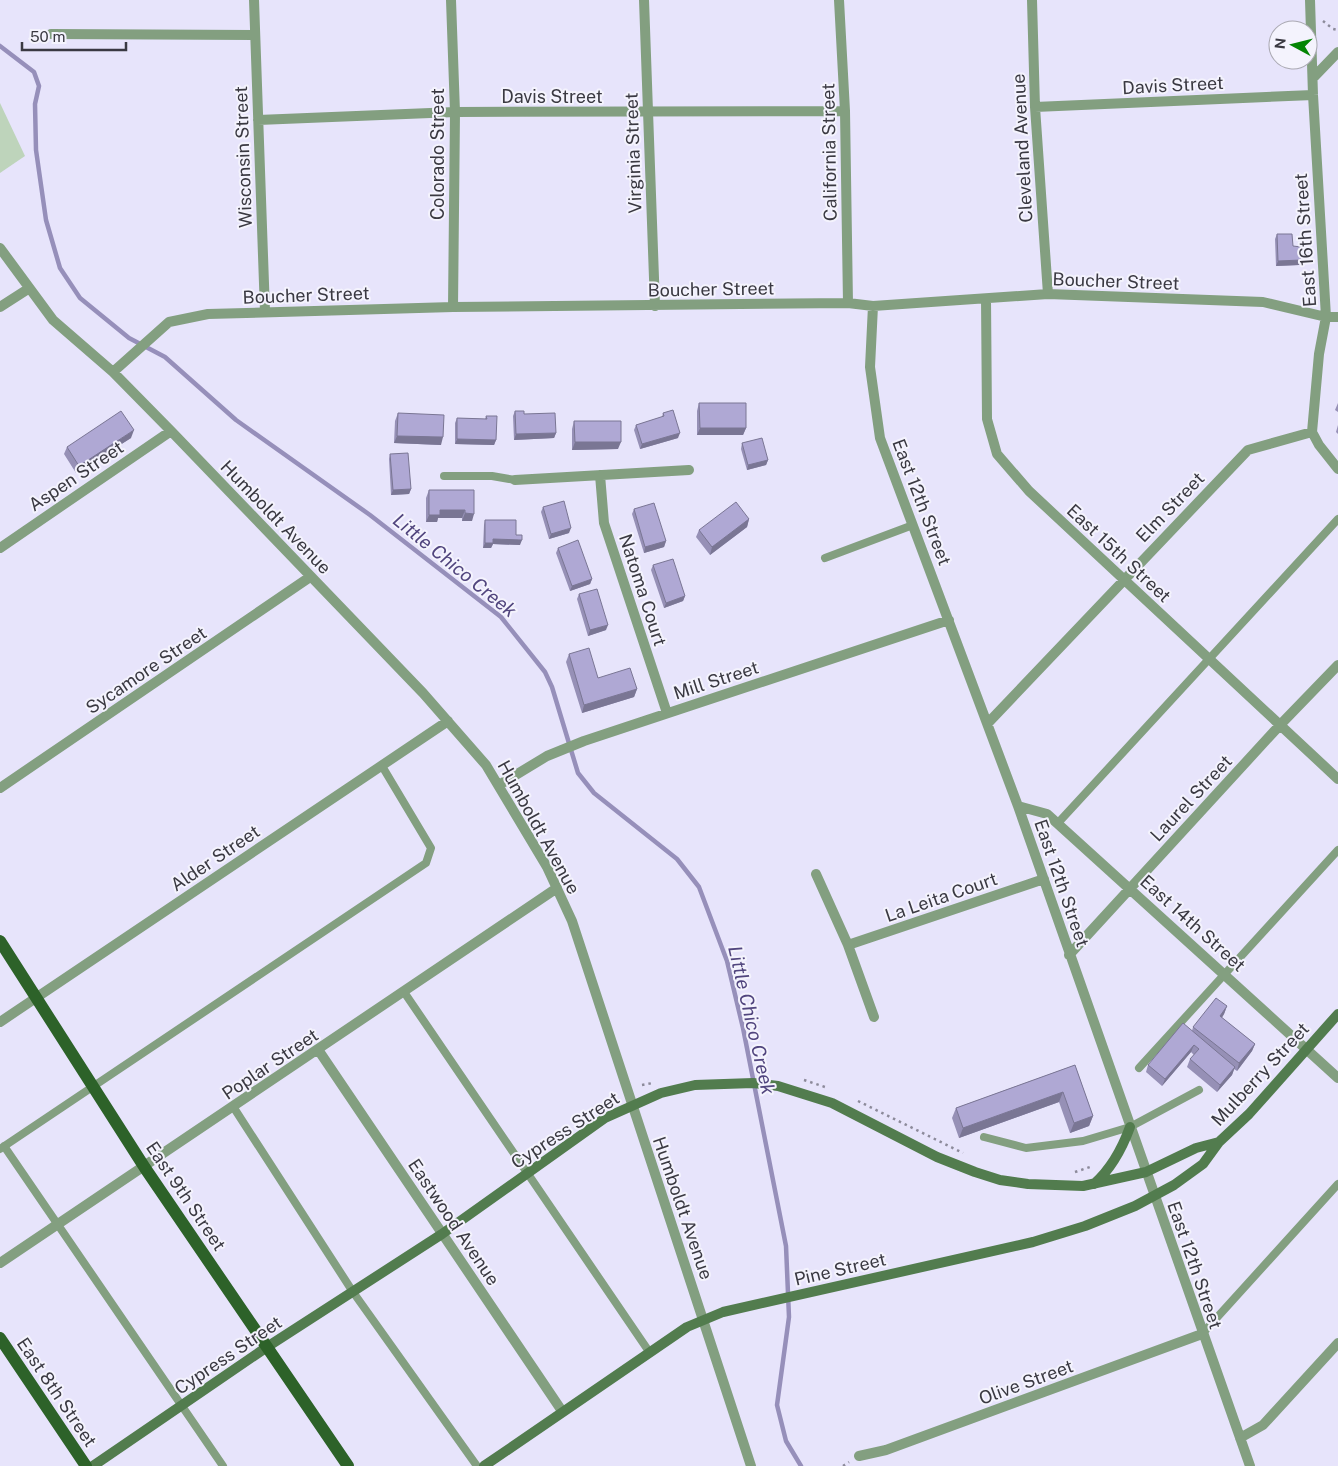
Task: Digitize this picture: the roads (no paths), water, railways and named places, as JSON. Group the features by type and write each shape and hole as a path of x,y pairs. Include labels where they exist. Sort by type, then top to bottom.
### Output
{"main road":[{"name":"East 9th Street","path":"0,941 38,997 145,1168 348,1466"},
{"name":"East 8th Street","path":"0,1338 86,1466"}],"street":[{"name":"Wisconsin Street","path":"254,0 265,312"},
{"name":"Colorado Street","path":"450,0 455,112 453,307"},
{"name":"Virginia Street","path":"644,0 655,306"},
{"name":"California Street","path":"840,0 845,111 848,303"},
{"name":"Cleveland Avenue","path":"1032,0 1035,107 1048,294"},
{"name":"East 16th Street","path":"1310,0 1313,95 1326,317 1319,354 1312,432"},
{"path":"51,34 254,35"},
{"path":"1313,78 1338,52"},
{"name":"Davis Street","path":"1035,107 1313,95"},
{"name":"Davis Street","path":"258,120 455,112 845,111"},
{"name":"Humboldt Avenue","path":"0,248 28,289 53,320 113,372 170,431 448,721 486,765 499,785 557,888 572,921 751,1466"},
{"path":"0,307 28,289"},
{"name":"Boucher Street","path":"113,372 169,322 208,314 453,307 848,303 874,306 1048,294 1263,302 1326,317"},
{"name":"East 15th Street","path":"986,299 987,419 996,454 1029,491 1338,779"},
{"name":"East 12th Street","path":"874,306 870,367 880,438 1018,806 1202,1334 1250,1466"},
{"path":"1326,317 1338,317"},
{"name":"Aspen Street","path":"0,548 170,431"},
{"path":"1312,432 1319,446 1338,469"},
{"name":"Elm Street","path":"988,723 1248,450 1312,432"},
{"path":"515,480 689,470"},
{"name":"Natoma Court","path":"600,475 604,523 667,713"},
{"name":"Sycamore Street","path":"0,788 310,577"},
{"name":"Mill Street","path":"499,785 547,756 584,740 949,620"},
{"name":"Laurel Street","path":"1069,955 1280,725 1338,665"},
{"name":"Alder Street","path":"0,1022 448,721"},
{"name":"East 14th Street","path":"1018,806 1047,814 1058,823 1338,1078"},
{"path":"816,874 848,945 874,1017"},
{"name":"La Leita Court","path":"848,945 1044,879"},
{"name":"Poplar Street","path":"0,1263 319,1051 557,888"},
{"name":"Mulberry Street","path":"1146,1172 1196,1148 1219,1142 1250,1114 1306,1048 1338,1014"},
{"name":"Eastwood Avenue","path":"319,1051 562,1411"},
{"name":"Cypress Street","path":"93,1466 267,1347 442,1234 605,1118 661,1093 696,1085 727,1083 778,1086 832,1103 937,1156 1000,1180 1059,1186 1094,1184 1146,1172"},
{"path":"1094,1184 1106,1173 1114,1161 1130,1127"},
{"name":"Pine Street","path":"484,1466 687,1327 703,1319 764,1302 1033,1242 1085,1226 1154,1197 1203,1164 1219,1142"},
{"name":"Olive Street","path":"859,1456 886,1450 1202,1334"},
{"path":"1240,1438 1263,1425 1338,1343"}],"lane":[{"path":"444,476 492,476 515,480"},
{"path":"1058,823 1338,520"},
{"path":"825,558 913,525"},
{"path":"223,1466 58,1225 2,1148 93,1085 426,863 431,848 382,766"},
{"path":"1139,1068 1338,850"},
{"path":"404,992 650,1352"},
{"path":"984,1136 1026,1148 1083,1141 1130,1127 1199,1090"},
{"path":"234,1108 353,1292 477,1466"},
{"path":"1202,1334 1338,1184"}],"waterway":[{"name":"Little Chico Creek","path":"0,46 34,72 39,86 35,104 36,150 46,220 60,268 80,298 129,338 165,357 236,420 370,515 501,617 545,672 552,687 578,773 594,793 677,859 699,887 727,961 743,1028 786,1246 789,1317 777,1405 786,1441 801,1466"}]}
